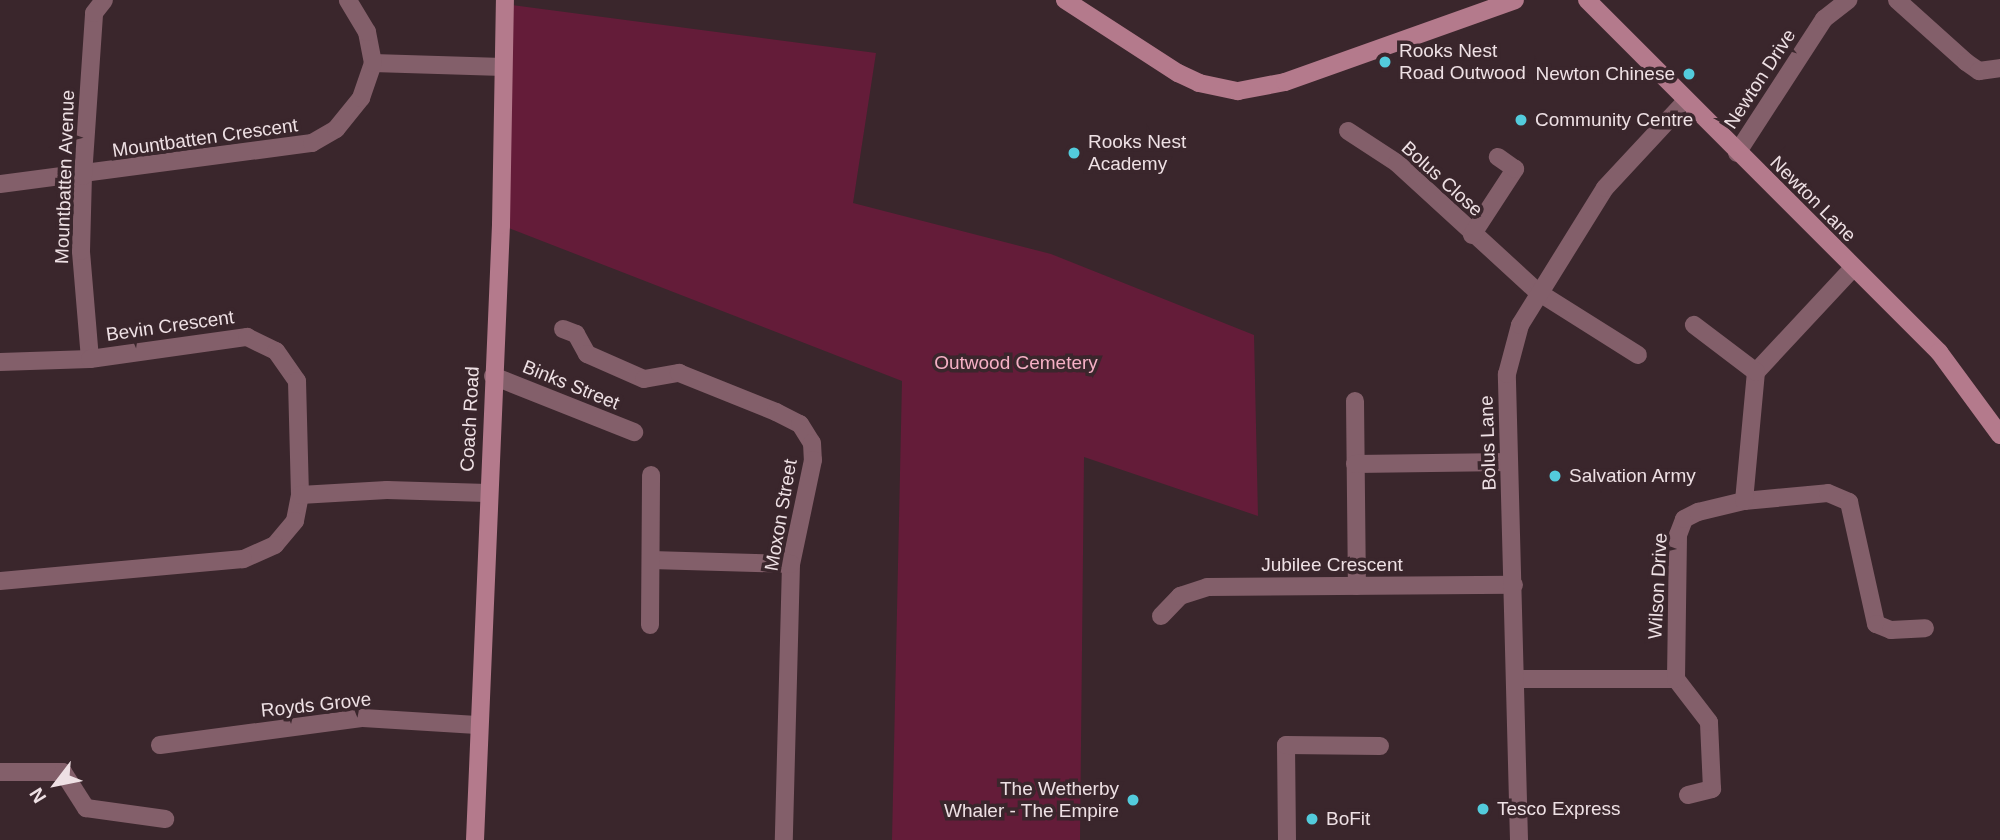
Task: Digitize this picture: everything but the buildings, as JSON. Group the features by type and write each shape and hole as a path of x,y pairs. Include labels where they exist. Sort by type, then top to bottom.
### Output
{"street":[{"name":"Mountbatten Avenue","path":"90,359 81,251 83,176 94,13 104,0"},
{"path":"348,0 367,32 373,63 503,67"},
{"name":"Coach Road","path":"475,840 487,493 502,225 505,0"},
{"path":"1065,0 1178,73 1238,91 1285,82 1515,0"},
{"name":"Newton Lane","path":"1587,0 1685,102 1939,352 2000,435"},
{"name":"Newton Drive","path":"1737,153 1824,19 1848,0"},
{"path":"1897,0 1979,71 2000,68"},
{"name":"Mountbatten Crescent","path":"0,184 83,176 312,143 336,129 361,98 373,63"},
{"name":"Bolus Lane","path":"1519,840 1507,374 1520,325 1538,292 1605,188 1685,102"},
{"name":"Bolus Close","path":"1348,131 1397,163 1538,292 1638,355"},
{"name":"Bolus Close","path":"1472,234 1515,169 1498,157"},
{"path":"1744,501 1756,372 1853,268"},
{"path":"1694,325 1756,372"},
{"name":"Moxon Street","path":"563,329 576,334 587,354 644,379 679,373 800,424 812,443 813,460 791,564 784,840"},
{"name":"Bevin Crescent","path":"0,362 90,359 247,337 276,351 297,381 300,495 295,521 275,545 243,559 0,581"},
{"name":"Binks Street","path":"493,376 634,432"},
{"path":"1355,401 1357,586"},
{"path":"1355,464 1509,462"},
{"path":"650,625 651,475"},
{"path":"300,495 387,490 487,493"},
{"name":"Wilson Drive","path":"1676,679 1678,535 1685,519 1698,512 1744,501 1828,493 1849,502 1876,624 1891,629 1925,628"},
{"path":"651,560 791,564"},
{"name":"Jubilee Crescent","path":"1161,616 1180,596 1207,587 1514,585"},
{"path":"1516,679 1676,679 1709,722 1712,789 1688,794"},
{"name":"Royds Grove","path":"160,745 363,718 477,725"},
{"path":"1287,840 1286,745 1380,746"},
{"path":"0,772 63,772 86,808 165,819"}],"green space":[{"name":"Outwood Cemetery","path":"505,4 876,53 853,203 1051,254 1254,335 1258,516 1084,457 1080,840 892,840 902,381 501,225"}],"place":[{"name":"Rooks Nest Road Outwood","path":"1385,62"},
{"name":"Newton Chinese","path":"1689,74"},
{"name":"Community Centre","path":"1521,120"},
{"name":"Rooks Nest Academy","path":"1074,153"},
{"name":"Salvation Army","path":"1555,476"},
{"name":"The Wetherby Whaler - The Empire","path":"1133,800"},
{"name":"Tesco Express","path":"1483,809"},
{"name":"BoFit","path":"1312,819"}]}
